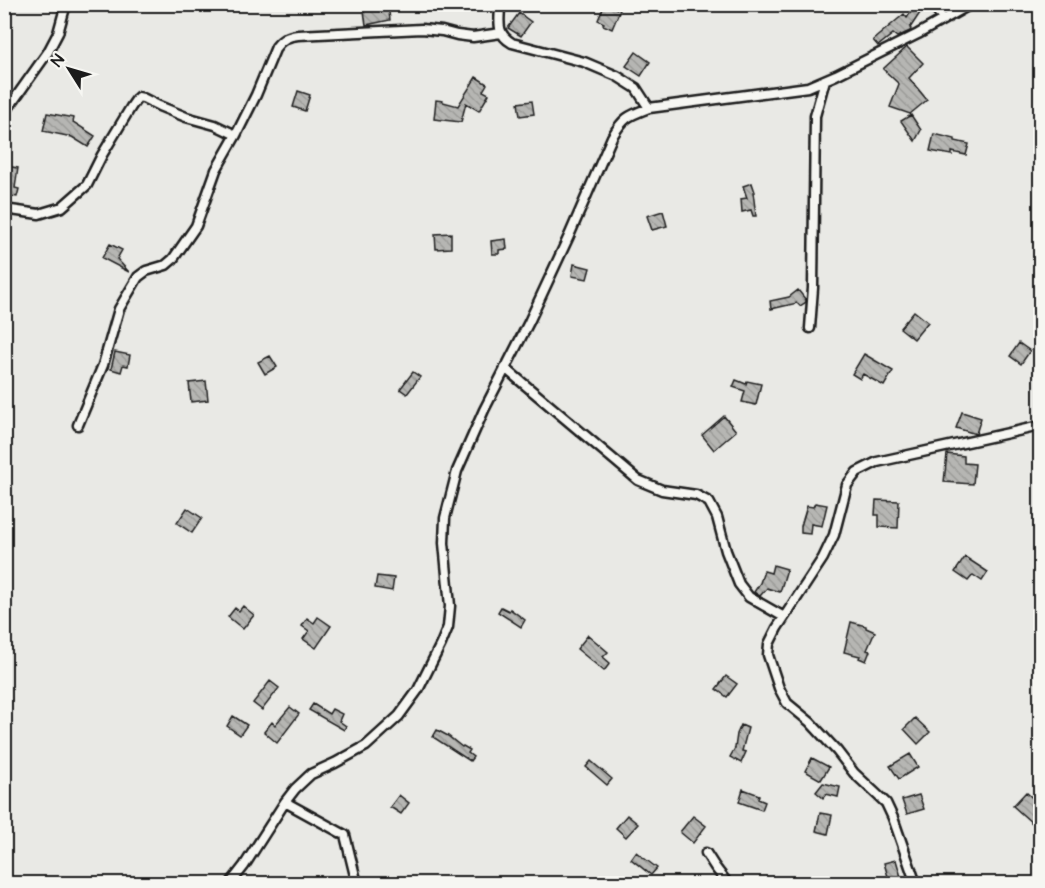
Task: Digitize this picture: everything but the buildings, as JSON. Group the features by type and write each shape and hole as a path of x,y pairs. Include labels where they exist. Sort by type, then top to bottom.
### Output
{"street":[{"path":"4,114 48,52 58,33 66,4"},
{"path":"500,4 501,33 504,38 512,43 584,62 618,76 636,88 649,108"},
{"path":"933,4 943,20"},
{"path":"230,884 295,789 311,774 366,746 399,716 417,690 441,644 448,627 450,606 444,543 445,518 457,471 529,322 612,137 620,124 628,117 649,108 807,87 918,34 971,4"},
{"path":"78,425 103,365 119,309 138,277 146,271 166,265 173,259 196,226 216,170 256,95 281,40 288,36 422,29 473,37 501,33"},
{"path":"810,328 813,288 815,116 825,80"},
{"path":"4,209 39,214 62,207 87,185 102,155 138,97 236,135"},
{"path":"506,368 638,480 662,490 696,495 709,502 717,517 726,551 739,584 749,597 784,617"},
{"path":"916,884 886,803 854,773 810,722 787,704 768,655 769,644 823,558 834,534 847,485 857,472 877,462 1041,426"},
{"path":"285,802 345,835 357,884"},
{"path":"706,853 728,884"}]}
